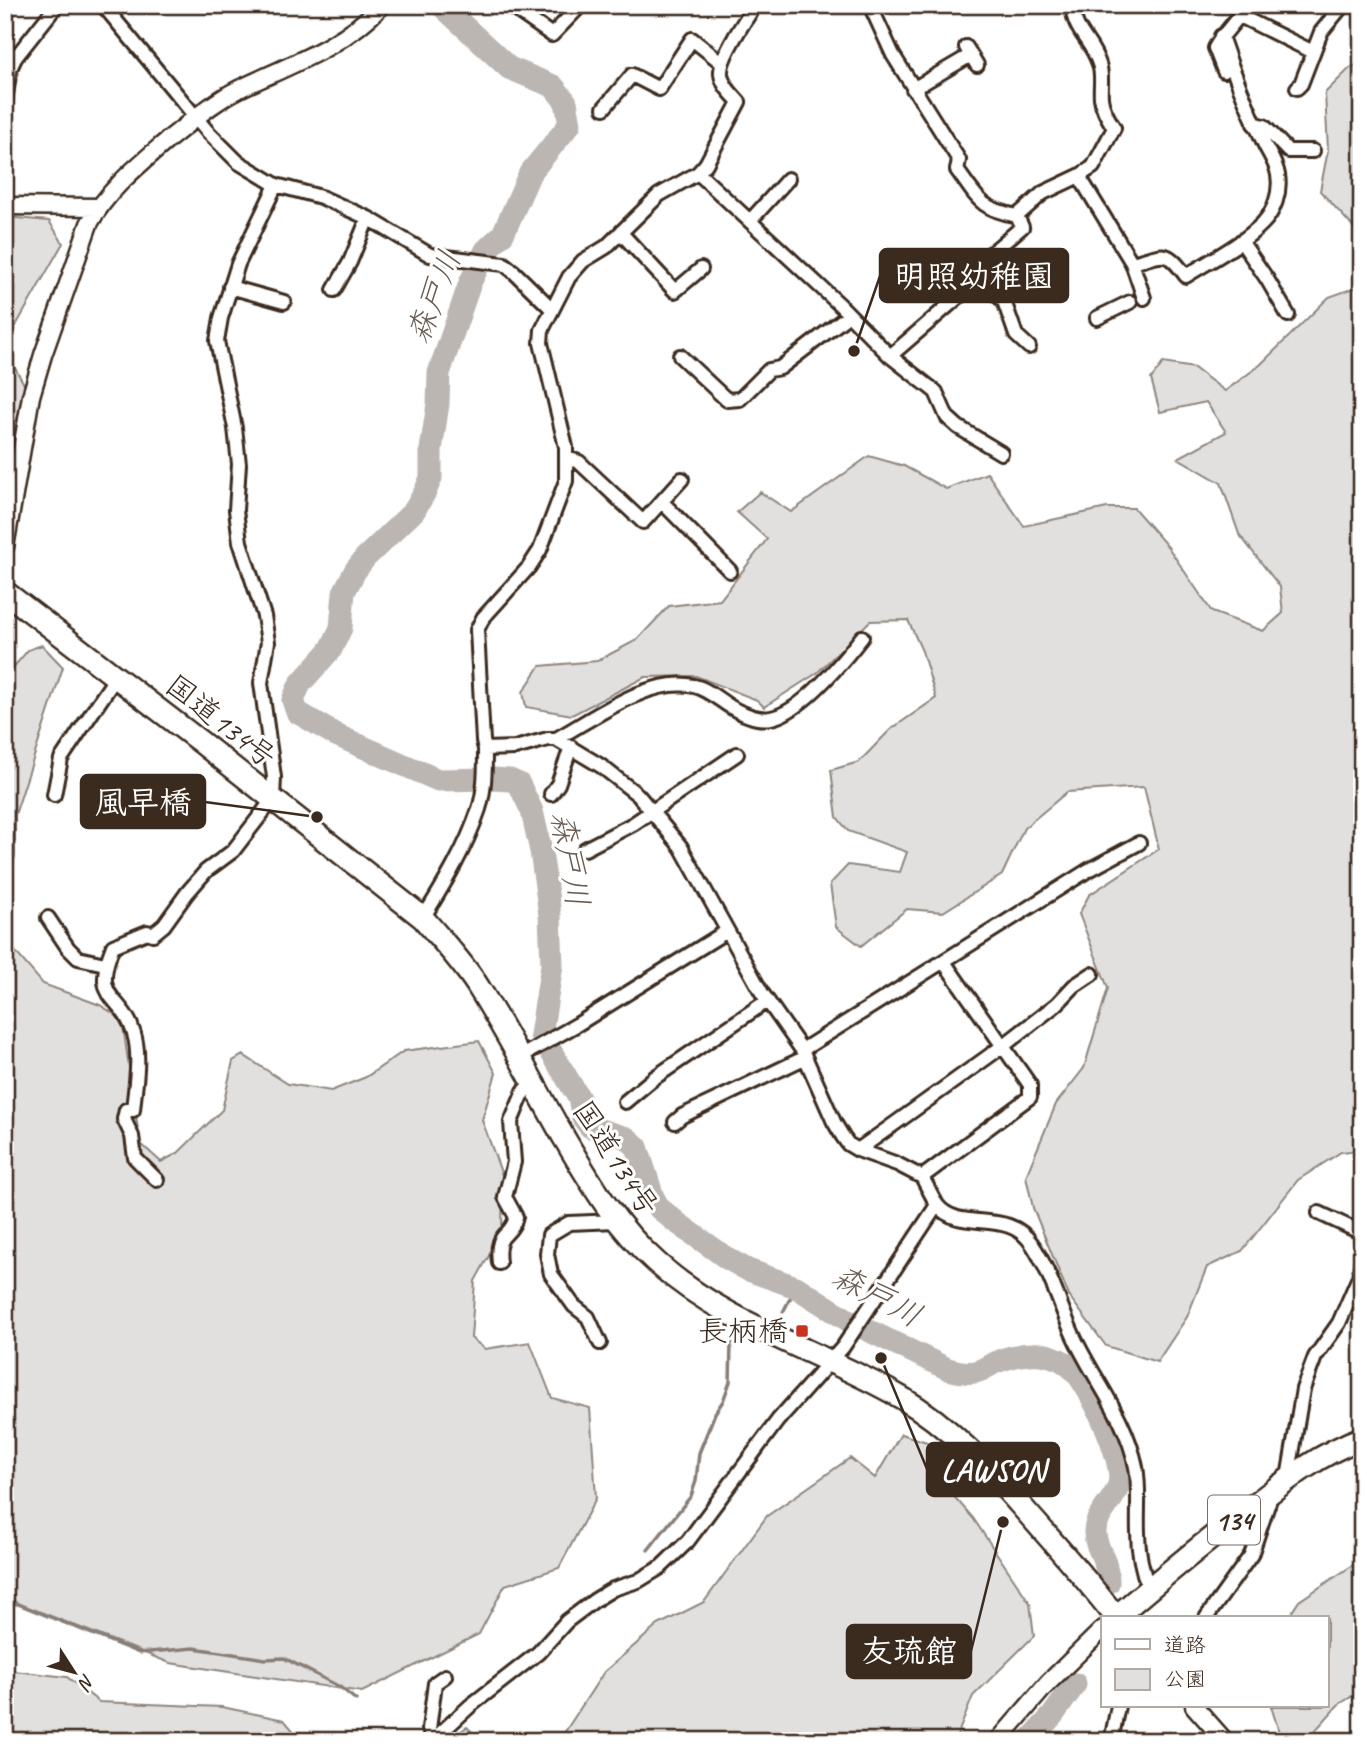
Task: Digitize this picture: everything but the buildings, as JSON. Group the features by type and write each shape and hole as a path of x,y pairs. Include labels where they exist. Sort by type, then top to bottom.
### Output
{"highway":[{"name":"国道134号","path":"5,592 423,918 467,971 593,1187 616,1221 656,1262 714,1305 832,1361 925,1412 965,1446 1079,1570 1109,1616"},
{"name":"134","path":"1118,1616 1281,1484 1318,1458 1362,1438"}],"main road":[{"path":"5,547 31,396 89,224 98,207 114,187 196,117 237,90 325,50 356,29 382,5"},
{"path":"5,206 98,207"},
{"path":"998,1741 1048,1683 1101,1632"},
{"path":"1196,1708 1225,1741"}],"street":[{"path":"5,101 10,69 15,58 57,5"},
{"path":"103,5 224,150 238,162 276,185 321,197 368,218 430,255 499,263 513,271 552,309"},
{"path":"509,5 552,35 581,5"},
{"path":"423,918 456,861 479,808 483,788 485,749 482,741 477,630 483,618 529,567 540,550 566,481 566,447 541,343 542,330 569,277 583,261 606,247 659,195 698,173 706,164 739,102 725,86 721,74 722,63 755,5"},
{"path":"870,5 893,55 959,160 957,170 982,204 994,211 1017,216"},
{"path":"1017,216 1043,193 1093,167 1114,128 1105,114 1101,97 1101,69 1089,41 1077,30 1072,5"},
{"path":"1297,88 1301,84 1321,32 1343,5"},
{"path":"1312,151 1289,151 1264,126 1247,123 1215,48 1221,36 1243,10 1313,52"},
{"path":"604,108 632,75 659,89 692,39 722,63"},
{"path":"913,89 972,55"},
{"path":"1132,263 1165,254 1173,258 1186,276 1241,241 1262,223 1273,208 1279,192 1273,160 1257,124"},
{"path":"698,173 890,356 936,392 947,417 958,427 1001,453"},
{"path":"1079,176 1132,263 1144,298"},
{"path":"750,221 788,179"},
{"path":"157,1180 135,1158 132,1136 124,1119 125,1110 133,1110 135,1036 130,1022 104,981 106,964 113,946 147,932 153,934 164,925 206,871 233,851 273,799 275,778 261,683 268,642 264,616 240,542 236,510 239,464 235,428 216,341 220,318 238,264 276,185"},
{"path":"890,356 978,280 982,261 1022,227 1017,216"},
{"path":"334,290 350,262 368,218"},
{"path":"621,233 676,291 701,269"},
{"path":"1241,241 1288,315"},
{"path":"978,280 1004,301 1016,335 1029,347"},
{"path":"230,287 284,302"},
{"path":"1097,318 1130,302"},
{"path":"680,356 727,400 740,399 769,370 780,368 849,315"},
{"path":"567,458 579,462 643,522 682,479"},
{"path":"662,502 730,571"},
{"path":"556,739 615,703 670,686 695,685 737,711 758,719 774,718 797,704 829,677 862,637"},
{"path":"54,795 61,759 116,677"},
{"path":"485,749 514,748 556,739 622,782 653,811 681,847 767,1001 803,1054 834,1122 848,1144 922,1177 937,1205 949,1215 1009,1224 1032,1244 1050,1279 1074,1339 1109,1397 1128,1440 1136,1469 1138,1535 1143,1575 1149,1589"},
{"path":"551,794 558,784 571,747"},
{"path":"585,849 633,824 737,754"},
{"path":"675,1122 803,1054 1087,871 1139,843"},
{"path":"48,918 68,948 78,957 106,964"},
{"path":"518,1058 727,931"},
{"path":"922,1177 1030,1097 1030,1085 944,962"},
{"path":"858,1150 1003,1046 1092,974"},
{"path":"625,1102 654,1078 767,1001"},
{"path":"499,1264 497,1247 516,1217 505,1197 514,1162 511,1122 524,1091 532,1081"},
{"path":"445,1676 435,1683 429,1729 434,1739 470,1706 538,1653 567,1622 595,1600 613,1589 638,1581 661,1567 688,1541 778,1420 832,1361 937,1205"},
{"path":"1319,1213 1362,1233"},
{"path":"600,1343 588,1317 574,1306 551,1274 547,1254 549,1235 569,1223 616,1221"},
{"path":"1207,1616 1251,1555 1281,1484 1303,1389 1315,1357 1339,1323 1359,1277 1362,1260"},
{"path":"1111,1741 1118,1708"}],"green space":[{"path":"1362,63 1362,242 1357,231 1320,191 1328,150 1325,93 1350,68"},
{"path":"5,217 49,221 63,243 5,345"},
{"path":"1362,275 1362,1150 1341,1152 1298,1180 1242,1251 1207,1267 1187,1317 1157,1362 1106,1346 1069,1296 1033,1208 1026,1176 1056,1104 1084,1068 1108,988 1079,914 1089,895 1159,849 1144,787 1067,792 1024,828 1002,875 943,912 907,909 861,946 836,927 830,884 848,865 900,872 907,852 848,831 837,817 831,770 859,762 890,730 936,698 922,651 908,620 870,621 817,673 764,707 757,700 696,676 645,677 572,715 526,707 523,692 540,666 597,661 637,640 669,606 720,600 767,539 737,512 760,492 791,512 869,456 904,466 946,489 987,473 1024,526 1107,508 1134,508 1168,547 1212,612 1263,631 1283,613 1280,587 1239,534 1221,483 1178,458 1226,432 1206,402 1160,412 1151,379 1163,363 1194,368 1225,391 1260,365 1329,297 1357,287"},
{"path":"5,350 25,386 10,450 5,449"},
{"path":"42,645 63,667 15,815 15,855 7,899 6,941 43,984 100,1005 122,1019 140,1143 161,1162 178,1153 222,1110 233,1061 243,1055 288,1084 331,1091 366,1077 404,1051 479,1041 496,1073 482,1120 503,1178 502,1232 475,1281 471,1338 485,1349 530,1342 552,1398 590,1408 596,1498 559,1568 505,1585 479,1634 362,1692 170,1663 5,1598 5,677 28,650"},
{"path":"901,1434 953,1450 943,1484 973,1518 1030,1603 1034,1636 973,1696 955,1741 559,1741 604,1672 658,1625 704,1602 767,1516 850,1458 875,1478"},
{"path":"1362,1559 1362,1690 1338,1705 1306,1741 1297,1741 1279,1732 1272,1708 1328,1708 1328,1616 1289,1616 1299,1601"},
{"path":"5,1670 67,1677 99,1702 222,1707 284,1720 302,1741 5,1741"},
{"path":"467,1727 481,1741 446,1741"}],"waterway":[{"path":"52,21 66,5"},
{"name":"森戸川","path":"441,5 509,68 553,86 566,102 570,124 530,173 503,234 486,250 470,283 439,373 438,404 431,450 431,478 414,511 355,571 344,592 341,628 331,649 300,684 293,700 297,712 336,735 438,780 493,779 510,780 519,784 532,811 550,915 552,965 541,1035 579,1098 583,1118 590,1127 627,1138 637,1147 659,1208 728,1259 748,1270 796,1287 851,1322 948,1369 975,1372 1006,1358 1035,1354 1055,1358 1074,1370 1089,1392 1105,1425 1117,1459 1119,1484 1099,1518 1095,1531 1108,1583"},
{"path":"783,1312 796,1287"},
{"path":"648,1550 691,1496 696,1481 699,1453 730,1382 731,1344 741,1332"},
{"path":"5,1603 18,1604 139,1653 194,1648 265,1659 284,1658 340,1687 356,1700"},
{"name":"森戸川","path":"1029,1741 1053,1715 1075,1684"}],"place":[{"name":"明照幼稚園","path":"854,351"},
{"name":"風早橋","path":"317,817"},
{"name":"長柄橋","path":"802,1331"},
{"name":"LAWSON","path":"881,1358"},
{"name":"友琉館","path":"1003,1522"}]}
